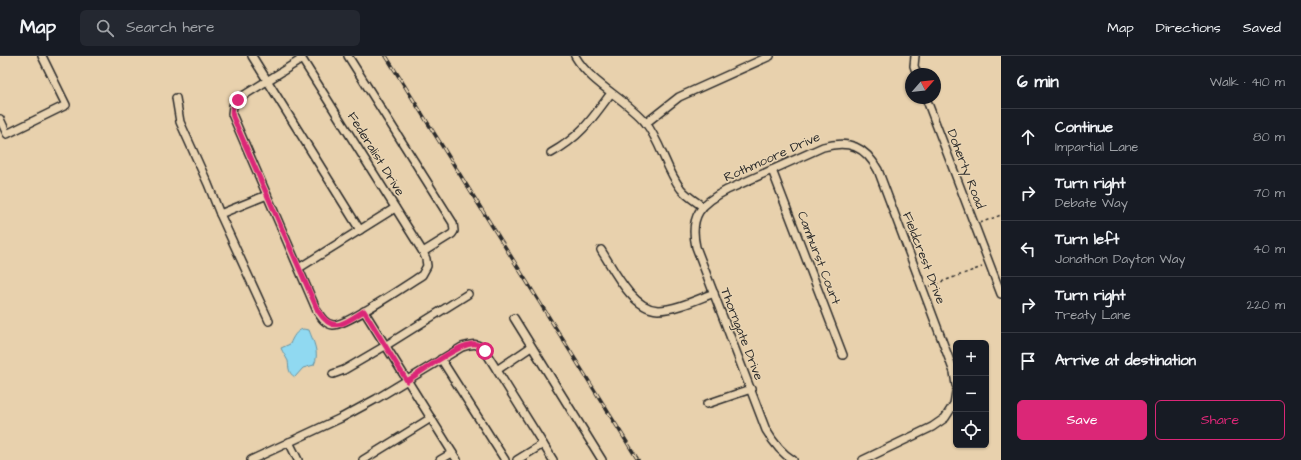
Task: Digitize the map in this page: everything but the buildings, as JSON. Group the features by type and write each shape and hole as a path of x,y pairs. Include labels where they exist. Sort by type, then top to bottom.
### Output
{"street":[{"path":"0,119 7,134 66,105 42,56"},
{"path":"252,56 360,230"},
{"path":"348,56 453,223 454,231 452,234 423,252"},
{"path":"575,56 579,64 597,83 636,111 646,123 682,190 702,206"},
{"path":"646,123 679,97 770,56"},
{"path":"915,56 915,68"},
{"path":"301,58 235,102 232,114 318,311 324,320 335,325 340,324 364,311 457,460"},
{"name":"Federalist Drive","path":"301,58 426,259 427,266 422,275 364,311"},
{"path":"551,153 563,146 588,124 611,93"},
{"path":"176,98 180,122 269,321"},
{"name":"Doherty Road","path":"928,104 1001,294"},
{"name":"Rothmoore Drive","path":"702,206 713,197 727,190 823,147 840,144 857,147"},
{"name":"Fieldcrest Drive","path":"857,147 869,157 878,170 955,376"},
{"name":"Camhurst Court","path":"772,170 843,355"},
{"path":"220,214 267,195"},
{"name":"Thorngate Drive","path":"702,206 694,229 696,247 766,430 776,446 793,460"},
{"path":"299,268 395,208"},
{"path":"601,250 628,292 641,305 658,310 676,307 714,293"},
{"path":"333,374 344,370 385,346 468,294"},
{"path":"514,318 602,460"},
{"path":"251,460 376,400 441,359 462,347 473,344 479,345 485,351 552,460"},
{"path":"497,370 531,347"},
{"path":"441,359 505,460"},
{"path":"707,404 751,389"},
{"path":"863,460 932,427 945,418 953,406"},
{"path":"363,460 431,418"},
{"path":"289,442 298,460"},
{"path":"517,460 543,444"},
{"path":"440,460 452,453"}],"path":[{"path":"975,225 1001,215"},
{"path":"922,289 990,264"}],"water":[{"path":"303,329 309,330 315,347 316,361 314,365 303,368 295,377 290,372 288,361 281,348 290,344 298,331"}],"railway":[{"path":"386,56 638,460"}],"route":[{"path":"238,100 233,106 233,117 318,311 324,320 327,323 335,325 340,324 364,311 407,381 462,347 473,344 479,345 485,351"}]}
